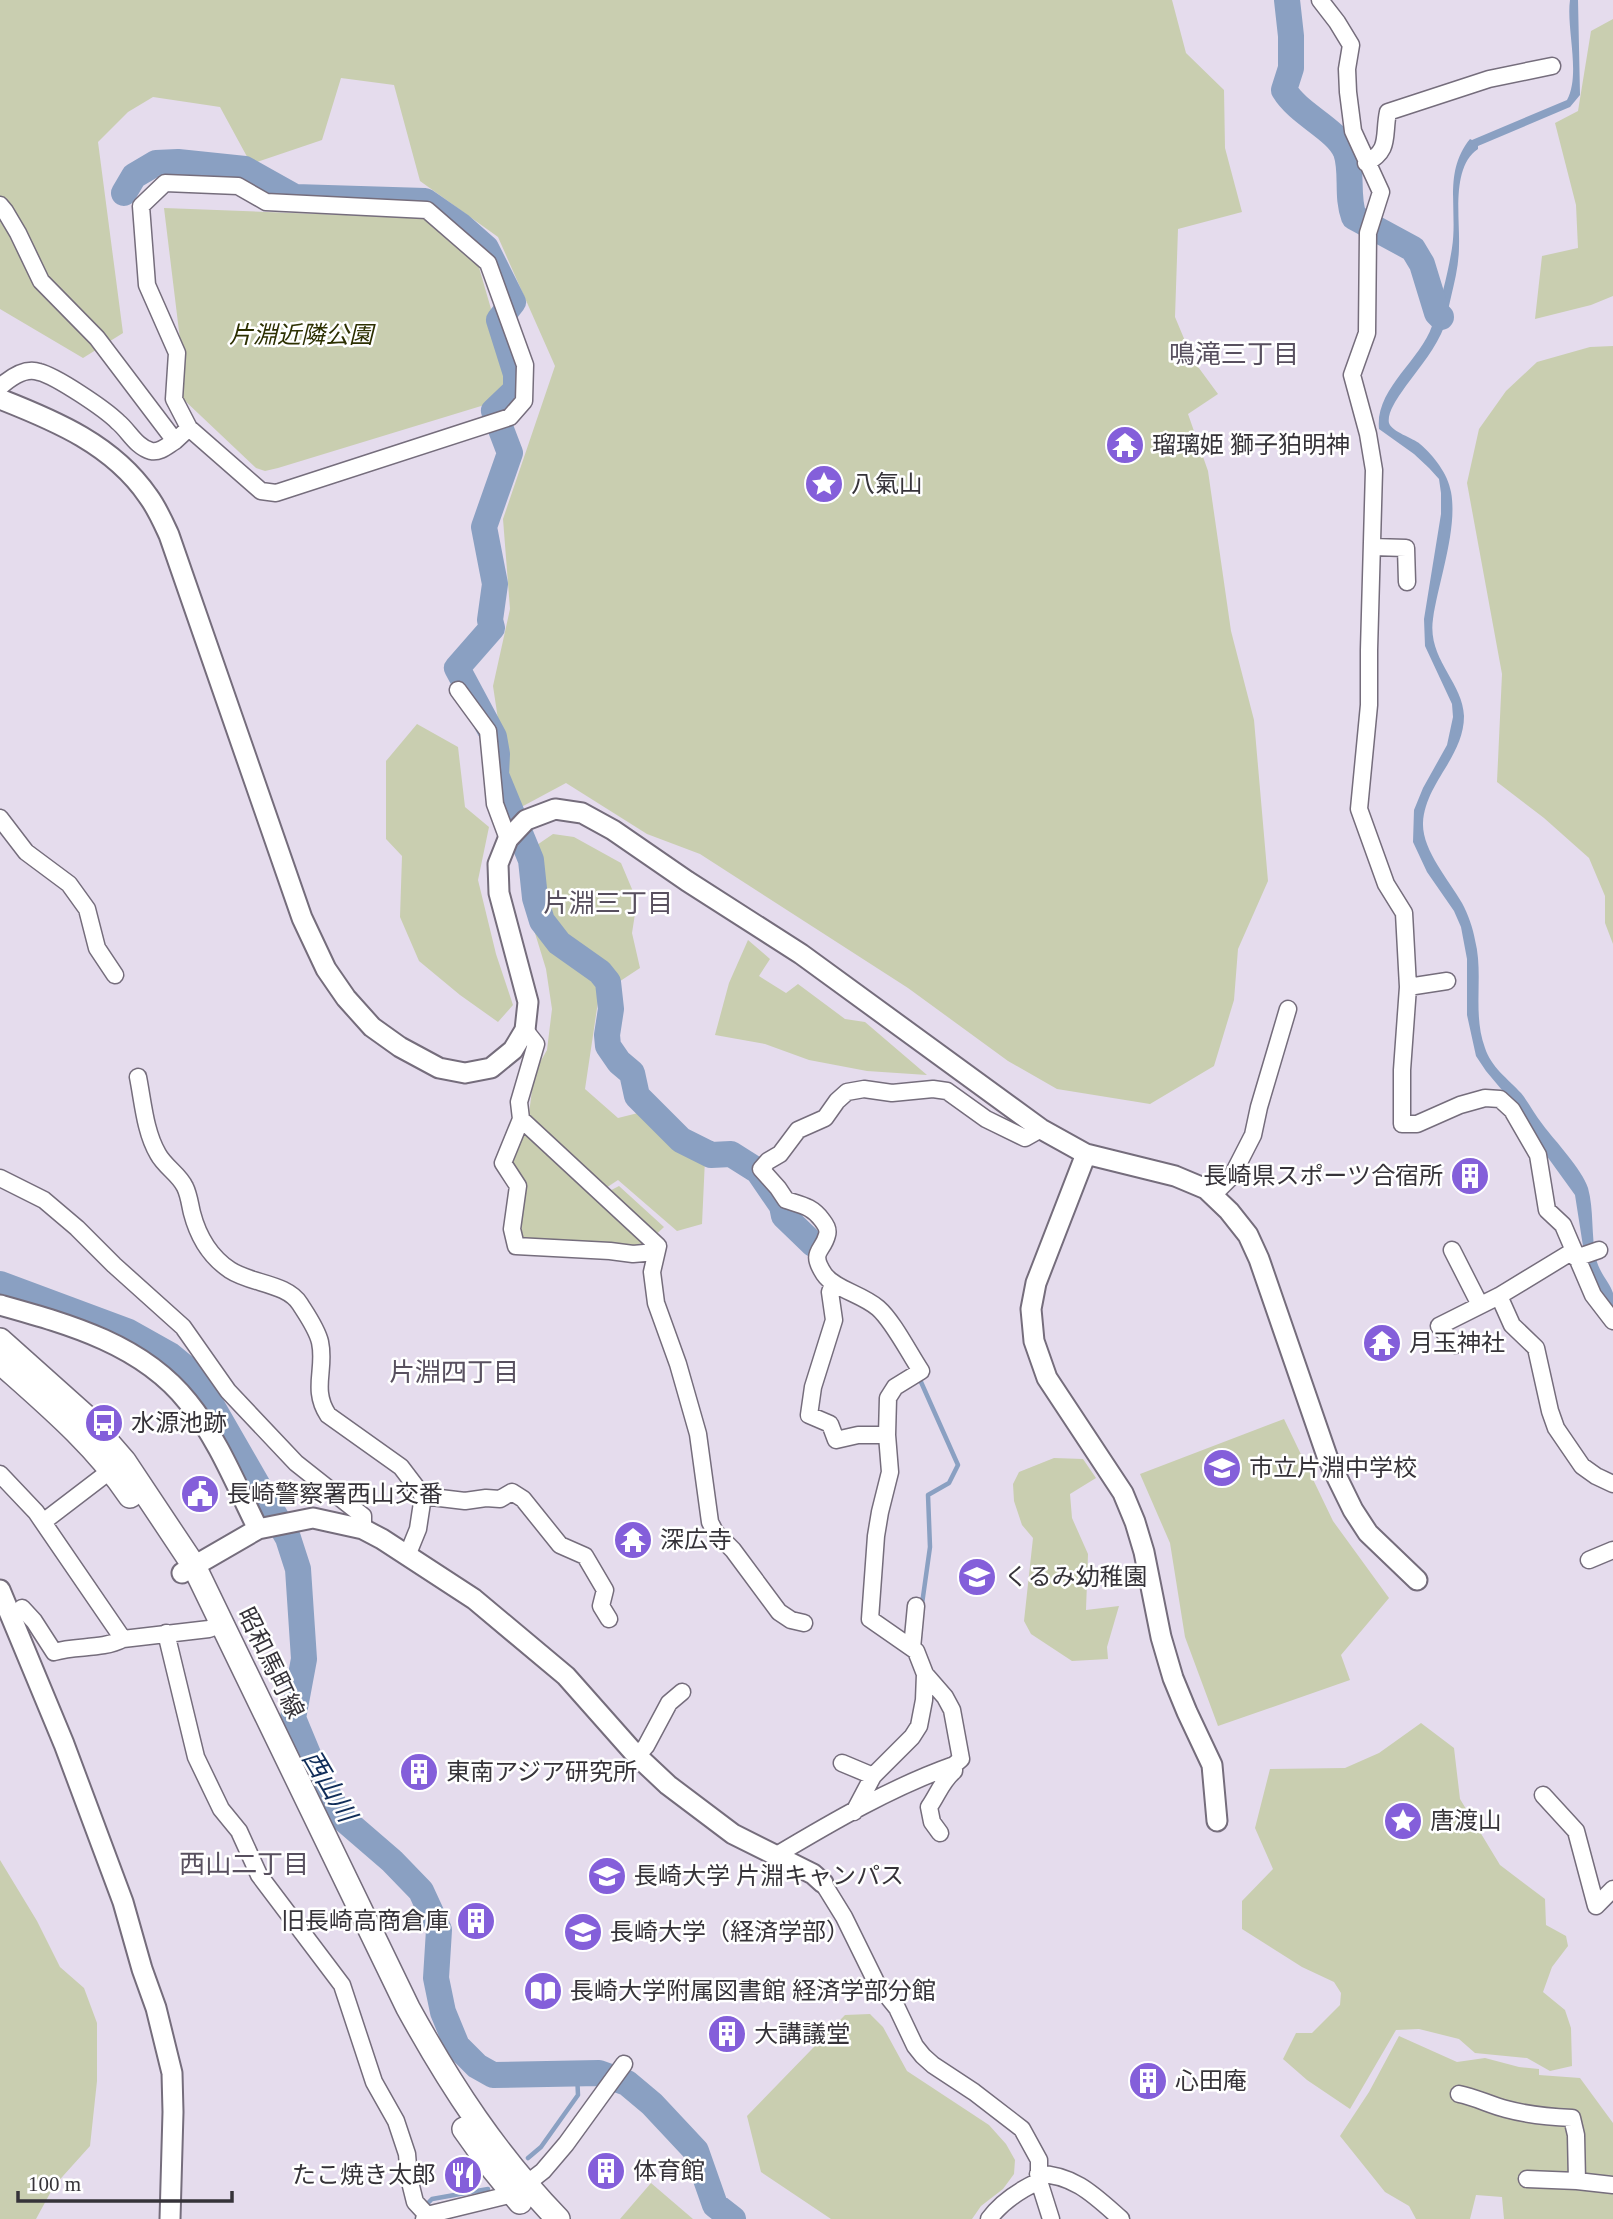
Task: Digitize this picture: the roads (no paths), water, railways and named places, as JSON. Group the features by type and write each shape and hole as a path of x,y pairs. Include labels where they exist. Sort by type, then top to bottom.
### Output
{"main road":[{"name":"昭和馬町線","path":"0,1340 85,1416 188,1570 395,2013 467,2134 519,2190 558,2219"},
{"name":"昭和馬町線","path":"0,1362 117,1465"},
{"name":"昭和馬町線","path":"519,2190 537,2219"}],"street":[{"path":"1320,0 1351,45 1347,69 1353,131 1381,192 1370,227 1367,333 1352,375 1368,434 1374,470 1369,705 1359,809 1386,884 1404,912 1408,987 1402,1070 1402,1125 1417,1124 1460,1105 1485,1098 1500,1100 1512,1110 1538,1155 1547,1209 1563,1225 1583,1253 1593,1295 1613,1321"},
{"path":"1366,163 1380,156 1384,148 1388,112 1489,79 1552,66"},
{"path":"165,183 238,186 267,202 426,210 488,262 524,365 524,401 510,417 276,494 261,491 189,428 174,399 177,353 148,285 141,206 165,183"},
{"path":"0,205 18,233 41,281 97,338 175,441"},
{"path":"0,387 13,377 38,371 64,385 118,422 136,442 149,450 158,451 189,428"},
{"path":"0,399 75,432 109,455 132,476 149,498 169,535 302,918 326,969 346,998 372,1027 400,1047 439,1068 465,1073 491,1068 513,1050 525,1030 528,1002 499,893 498,864 508,839 526,820 555,809 582,813 613,830 801,954 1041,1129 1086,1154 1189,1181 1213,1195 1248,1235 1259,1259 1328,1459 1353,1510 1368,1533 1417,1580"},
{"path":"1373,547 1406,548 1407,582"},
{"path":"458,690 488,731 495,804 508,839"},
{"path":"0,818 26,852 69,884 87,909 97,948 116,975"},
{"path":"1408,987 1447,981"},
{"path":"1213,1195 1232,1176 1253,1135 1288,1009"},
{"path":"525,1030 536,1044 519,1102 521,1118 503,1163 518,1186 512,1229 516,1246 633,1254 656,1252"},
{"path":"138,1077 150,1137 162,1161 186,1189 195,1226 205,1245 229,1269 259,1283 281,1288 298,1300 320,1340 322,1362 318,1379 321,1404 328,1415 401,1467 423,1496 418,1529 407,1556"},
{"path":"775,1856 854,1812 927,1775 954,1765 961,1759 952,1710 945,1697 925,1674 916,1651 870,1619 876,1536 890,1472 888,1398 894,1387 920,1371 880,1309 850,1290 833,1284 825,1276 818,1259 818,1251 828,1234 827,1226 815,1210 786,1200 761,1169 780,1154 798,1130 825,1118 847,1092 864,1089 892,1093 933,1089 947,1091 986,1119 1025,1138 1041,1129"},
{"path":"521,1118 658,1246 652,1272 656,1303 678,1364 698,1434 710,1522 715,1532 733,1550 779,1612 791,1620 804,1623"},
{"path":"1086,1154 1036,1283 1031,1309 1034,1341 1047,1378 1123,1493 1135,1522 1173,1678 1186,1713 1212,1765 1217,1821"},
{"path":"0,1178 44,1200 183,1327 228,1391 296,1463 363,1516 363,1529"},
{"path":"1452,1250 1480,1305"},
{"path":"1455,1345 1439,1325 1583,1253"},
{"path":"833,1284 830,1292 834,1320 813,1387 809,1415 830,1424 836,1440 887,1435"},
{"path":"1499,1296 1512,1325 1536,1348 1556,1428 1582,1466 1613,1484"},
{"path":"0,1305 95,1336 126,1349 154,1368 188,1401 212,1439 258,1529"},
{"path":"43,1522 117,1465"},
{"path":"0,1474 43,1522 123,1639"},
{"path":"423,1496 465,1501 500,1499 512,1492 523,1499 559,1545 585,1556 605,1590 601,1606 609,1619"},
{"path":"188,1570 258,1529 313,1518 363,1529 474,1598 566,1676 637,1756 668,1785 733,1835 813,1874 822,1883 844,1917 876,1982 897,2008 915,2046 923,2056 1022,2129 1039,2160 1039,2178 1051,2219"},
{"path":"1589,1560 1613,1550"},
{"path":"0,1590 64,1744 123,1902 156,2008 172,2073 170,2219"},
{"path":"912,1648 916,1606"},
{"path":"22,1608 54,1652 70,1647 105,1645 123,1639 216,1627"},
{"path":"166,1633 196,1757 222,1809 239,1831 259,1875 342,1985 374,2082 396,2121 407,2154 415,2202 424,2214 454,2214 519,2190 543,2171 624,2064"},
{"path":"854,1812 873,1776 912,1737 919,1726 925,1674"},
{"path":"637,1756 646,1746 669,1703 682,1692"},
{"path":"842,1763 873,1776"},
{"path":"940,1833 932,1822 929,1807 944,1780 954,1771 954,1765"},
{"path":"1543,1795 1576,1831 1595,1906 1613,1889"},
{"path":"1459,2094 1535,2116 1572,2118 1576,2136 1577,2181"},
{"path":"989,2219 1014,2194 1039,2178 1056,2176 1081,2185 1121,2219"},
{"path":"1527,2179 1613,2186"}],"water":[{"path":"1570,0 1578,0 1580,95 1570,107 1478,146 1469,157 1460,180 1458,259 1444,326 1432,349 1397,399 1389,423 1430,454 1440,466 1451,492 1450,539 1435,605 1433,633 1440,658 1458,692 1464,716 1458,744 1425,809 1424,833 1431,854 1462,903 1472,926 1479,967 1479,1021 1488,1055 1524,1097 1585,1180 1591,1205 1596,1258 1613,1293 1613,1312 1599,1291 1585,1259 1575,1195 1512,1102 1476,1056 1467,1015 1467,959 1461,927 1454,911 1427,872 1413,842 1414,810 1447,745 1453,717 1452,704 1425,646 1424,619 1441,514 1441,493 1439,479 1429,468 1379,429 1384,401 1426,339 1438,307 1452,248 1454,178 1462,152 1470,139 1567,100 1573,77"},
{"path":"705,2156 713,2173 722,2207 741,2219 728,2219 711,2207 694,2164"}],"waterway":[{"path":"1287,0 1291,68 1284,90 1341,144 1348,160 1350,201 1354,217 1413,249 1422,264 1437,313 1441,317"},
{"path":"124,193 134,176 156,163 178,162 245,169 295,197 425,201 461,226 486,248 513,302 499,320 516,374 516,390 494,411 510,453 484,527 495,584 490,620 492,628 457,668 494,737 497,754 496,775 531,860 535,898 542,921 559,943 600,972 608,982 611,1009 608,1046 619,1062 632,1073 637,1096 681,1140 711,1155 731,1154 758,1171 782,1206 784,1216 813,1244"},
{"name":"西山川","path":"0,1284 129,1332 170,1355 193,1374 208,1399 288,1538 298,1569 304,1659 293,1718 315,1771 341,1817 392,1861 421,1891 439,1930 436,1978 443,2012 457,2046 477,2066 493,2075 599,2073 627,2083 652,2104 696,2151 715,2205 733,2219"},
{"path":"921,1382 958,1465 949,1483 928,1495 930,1547 922,1604"},
{"path":"528,2158 541,2147 578,2095 577,2073"},
{"path":"425,2206 432,2199 488,2189"}],"place":[{"name":"瑠璃姫 獅子狛明神","path":"1125,445"},
{"name":"八氣山","path":"824,484"},
{"name":"長崎県スポーツ合宿所","path":"1470,1176"},
{"name":"月玉神社","path":"1382,1343"},
{"name":"水源池跡","path":"104,1423"},
{"name":"市立片淵中学校","path":"1222,1468"},
{"name":"長崎警察署西山交番","path":"200,1494"},
{"name":"深広寺","path":"633,1540"},
{"name":"くるみ幼稚園","path":"977,1577"},
{"name":"東南アジア研究所","path":"419,1772"},
{"name":"唐渡山","path":"1403,1821"},
{"name":"長崎大学 片淵キャンパス","path":"607,1876"},
{"name":"旧長崎高商倉庫","path":"476,1921"},
{"name":"長崎大学（経済学部）","path":"583,1932"},
{"name":"長崎大学附属図書館 経済学部分館","path":"543,1991"},
{"name":"大講議堂","path":"727,2034"},
{"name":"心田庵","path":"1148,2081"},
{"name":"体育館","path":"606,2171"},
{"name":"たこ焼き太郎","path":"463,2175"}],"district":[{"name":"鳴滝三丁目","path":"1234,354"},
{"name":"片淵三丁目","path":"608,903"},
{"name":"片淵四丁目","path":"454,1372"},
{"name":"西山二丁目","path":"244,1864"}],"park label":[{"name":"片淵近隣公園","path":"301,335"}]}
